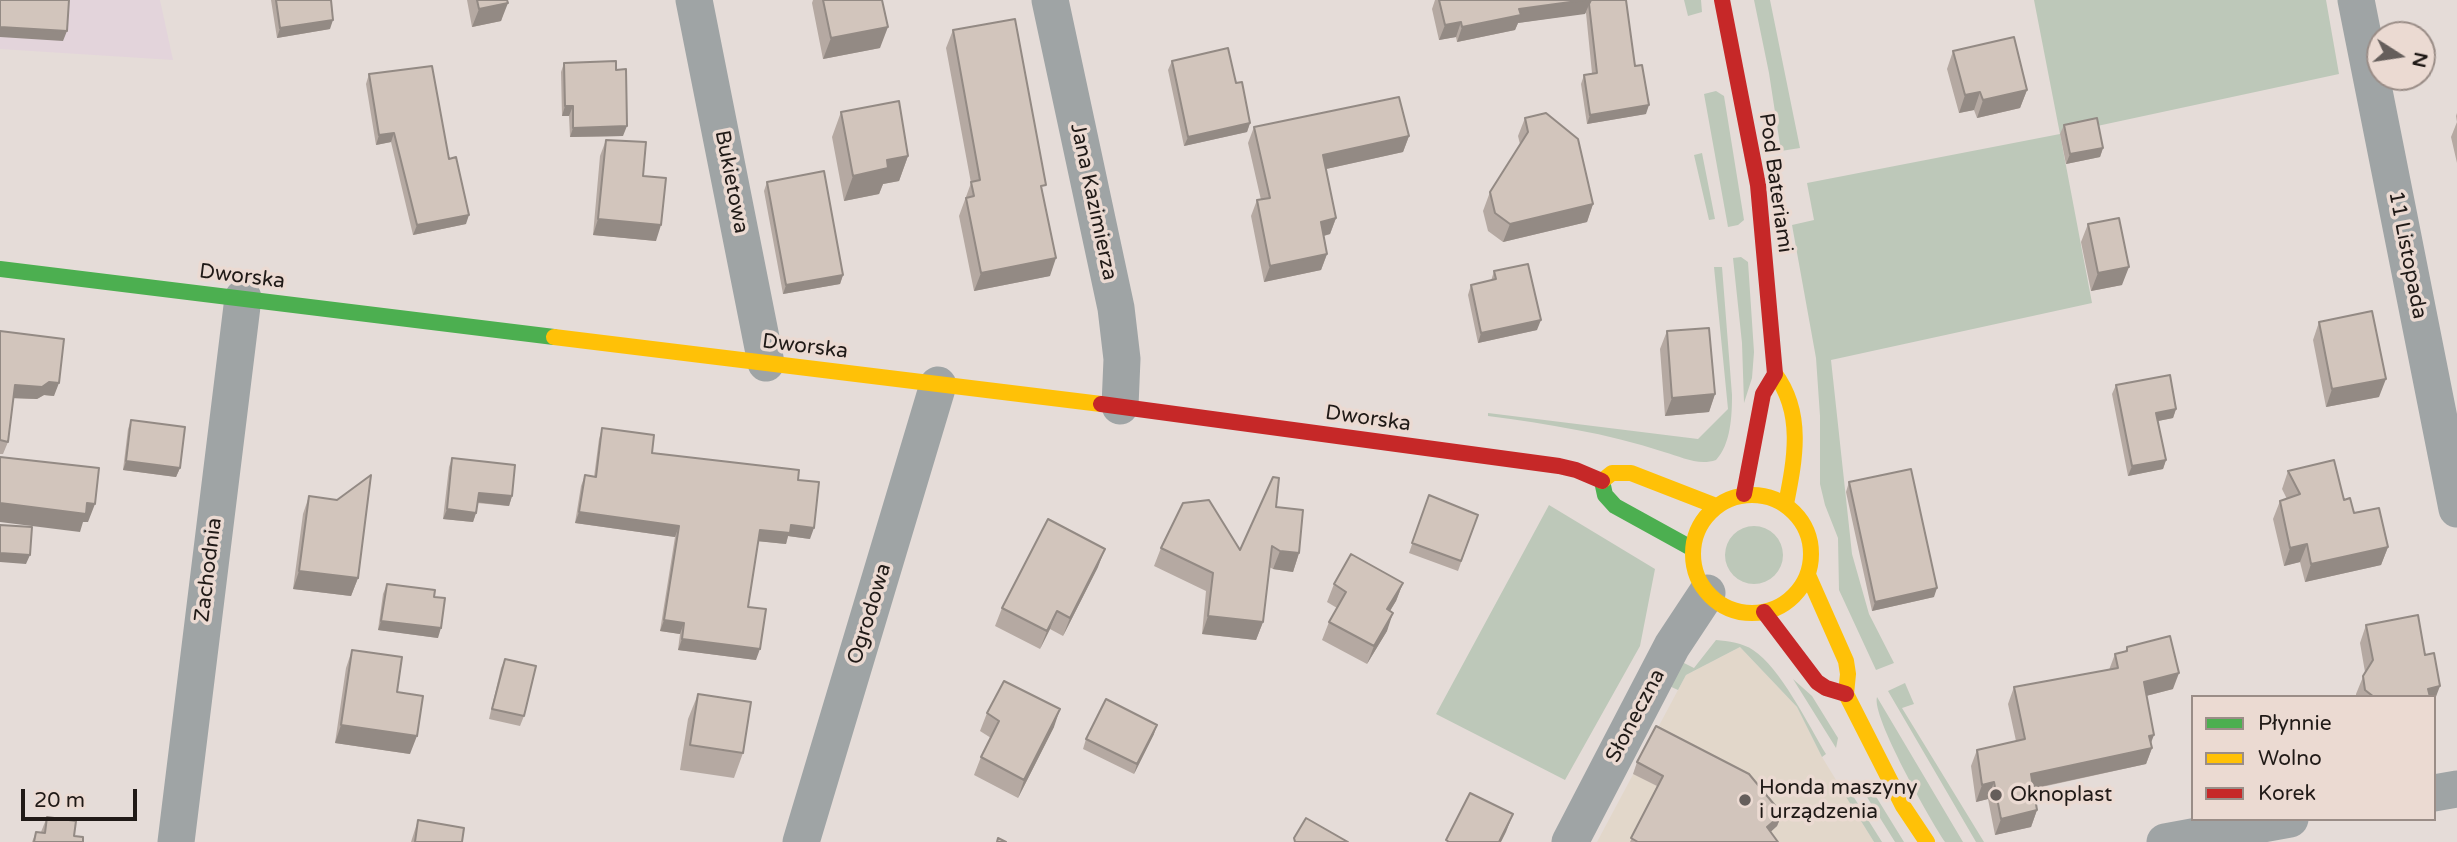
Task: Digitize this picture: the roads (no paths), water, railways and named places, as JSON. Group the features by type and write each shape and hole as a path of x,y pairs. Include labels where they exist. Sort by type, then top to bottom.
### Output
{"street":[{"name":"Bukietowa","path":"694,0 766,363"},
{"name":"Jana Kazimierza","path":"1050,0 1116,308 1122,359 1120,407"},
{"name":"Pod Bateriami","path":"1722,0 1758,185 1775,374 1789,392 1795,435 1786,504"},
{"name":"11 Listopada","path":"2356,0 2457,509"},
{"name":"Dworska","path":"0,269 1120,407 1559,466 1602,481"},
{"name":"Zachodnia","path":"176,842 243,298"},
{"name":"Pod Bateriami","path":"1744,494 1763,394 1775,374"},
{"name":"Ogrodowa","path":"802,842 938,385"},
{"path":"1693,549 1615,506 1605,495 1602,481 1612,472 1631,473 1716,506"},
{"path":"1744,494 1769,496 1786,504 1800,517 1809,534 1812,552 1808,575 1793,597 1764,612 1733,610 1719,603 1707,593 1694,565 1693,549 1704,520 1716,506 1744,494"},
{"path":"1808,575 1846,661 1846,694 1903,806 1927,842"},
{"name":"Słoneczna","path":"1570,842 1672,646 1707,593"},
{"path":"1764,612 1817,682 1826,688 1846,694"},
{"path":"2436,793 2457,789"},
{"path":"2165,842 2279,821"}],"place":[{"name":"Oknoplast","path":"1996,795"},
{"name":"Honda maszyny i urządzenia","path":"1745,800"}]}
